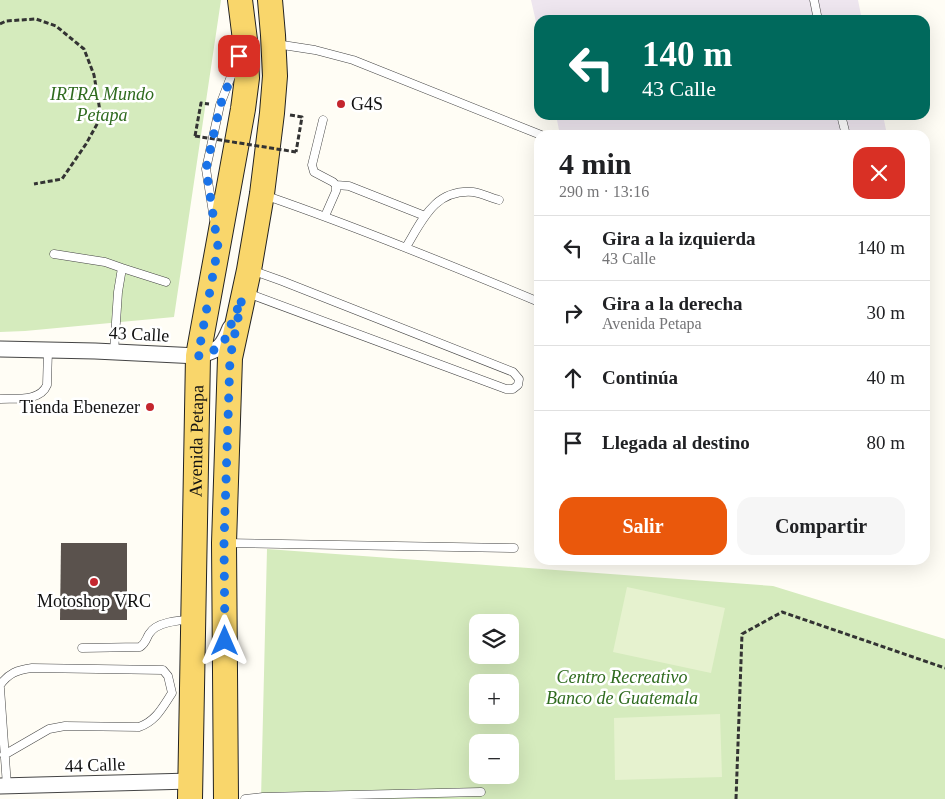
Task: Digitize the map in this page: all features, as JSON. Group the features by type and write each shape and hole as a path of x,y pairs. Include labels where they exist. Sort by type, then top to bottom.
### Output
{"main road":[{"name":"Avenida Petapa","path":"191,790 198,356 244,109 247,78 240,0"},
{"name":"Avenida Petapa","path":"226,799 224,543 230,358 262,194 275,76 270,0"}],"street":[{"name":"43 Calle","path":"0,349 198,356 211,352 223,344 245,286"},
{"name":"44 Calle","path":"3,786 191,790"}],"lane":[{"path":"814,0 817,15"},
{"path":"274,44 315,50 353,60 534,132"},
{"path":"322,120 312,169 317,174 333,182 336,186 336,191 325,216"},
{"path":"336,186 349,186 425,216"},
{"path":"406,247 425,216 437,202 451,193 474,192 499,200"},
{"path":"262,194 406,247 534,300"},
{"path":"54,254 105,262 166,282"},
{"path":"114,352 118,292 122,268"},
{"path":"282,280 513,372 519,379 518,384 513,388 506,389 245,286 282,280"},
{"path":"0,398 29,397 40,394 45,390 47,385 48,350"},
{"path":"224,543 514,548"},
{"path":"82,648 140,647 145,643 150,632 156,626 181,620 194,620"},
{"path":"3,786 4,756 0,687 7,676 18,670 163,670 168,676 172,693 156,718 148,724 139,727 66,726 49,729 4,756"},
{"path":"245,799 481,792"}],"path":[{"path":"0,24 6,21 36,20 56,26 84,49 94,75 101,118 62,179 34,184"},
{"path":"201,103 195,136 296,152 302,117"},
{"path":"736,799 742,634 782,612 945,668"}],"shaded area":[{"path":"531,0 858,0 861,15 534,15"},
{"path":"557,120 884,120 886,130 559,130"}],"green space":[{"name":"IRTRA Mundo Petapa","path":"0,0 221,0 174,317 0,332"},
{"name":"Centro Recreativo Banco de Guatemala","path":"267,549 773,586 945,639 945,799 261,799"},
{"path":"627,587 725,608 711,673 613,652"},
{"path":"720,714 722,777 615,780 614,718"}],"building":[{"name":"Motoshop VRC","path":"61,543 127,543 127,620 60,620"}],"place":[{"name":"G4S","path":"341,104"},
{"name":"Tienda Ebenezer","path":"150,407"},
{"name":"Motoshop VRC","path":"94,582"}],"route":[{"path":"225,641 224,543 230,358 242,298 223,344 211,352 198,356 218,247 206,169 220,106 239,56"}]}
